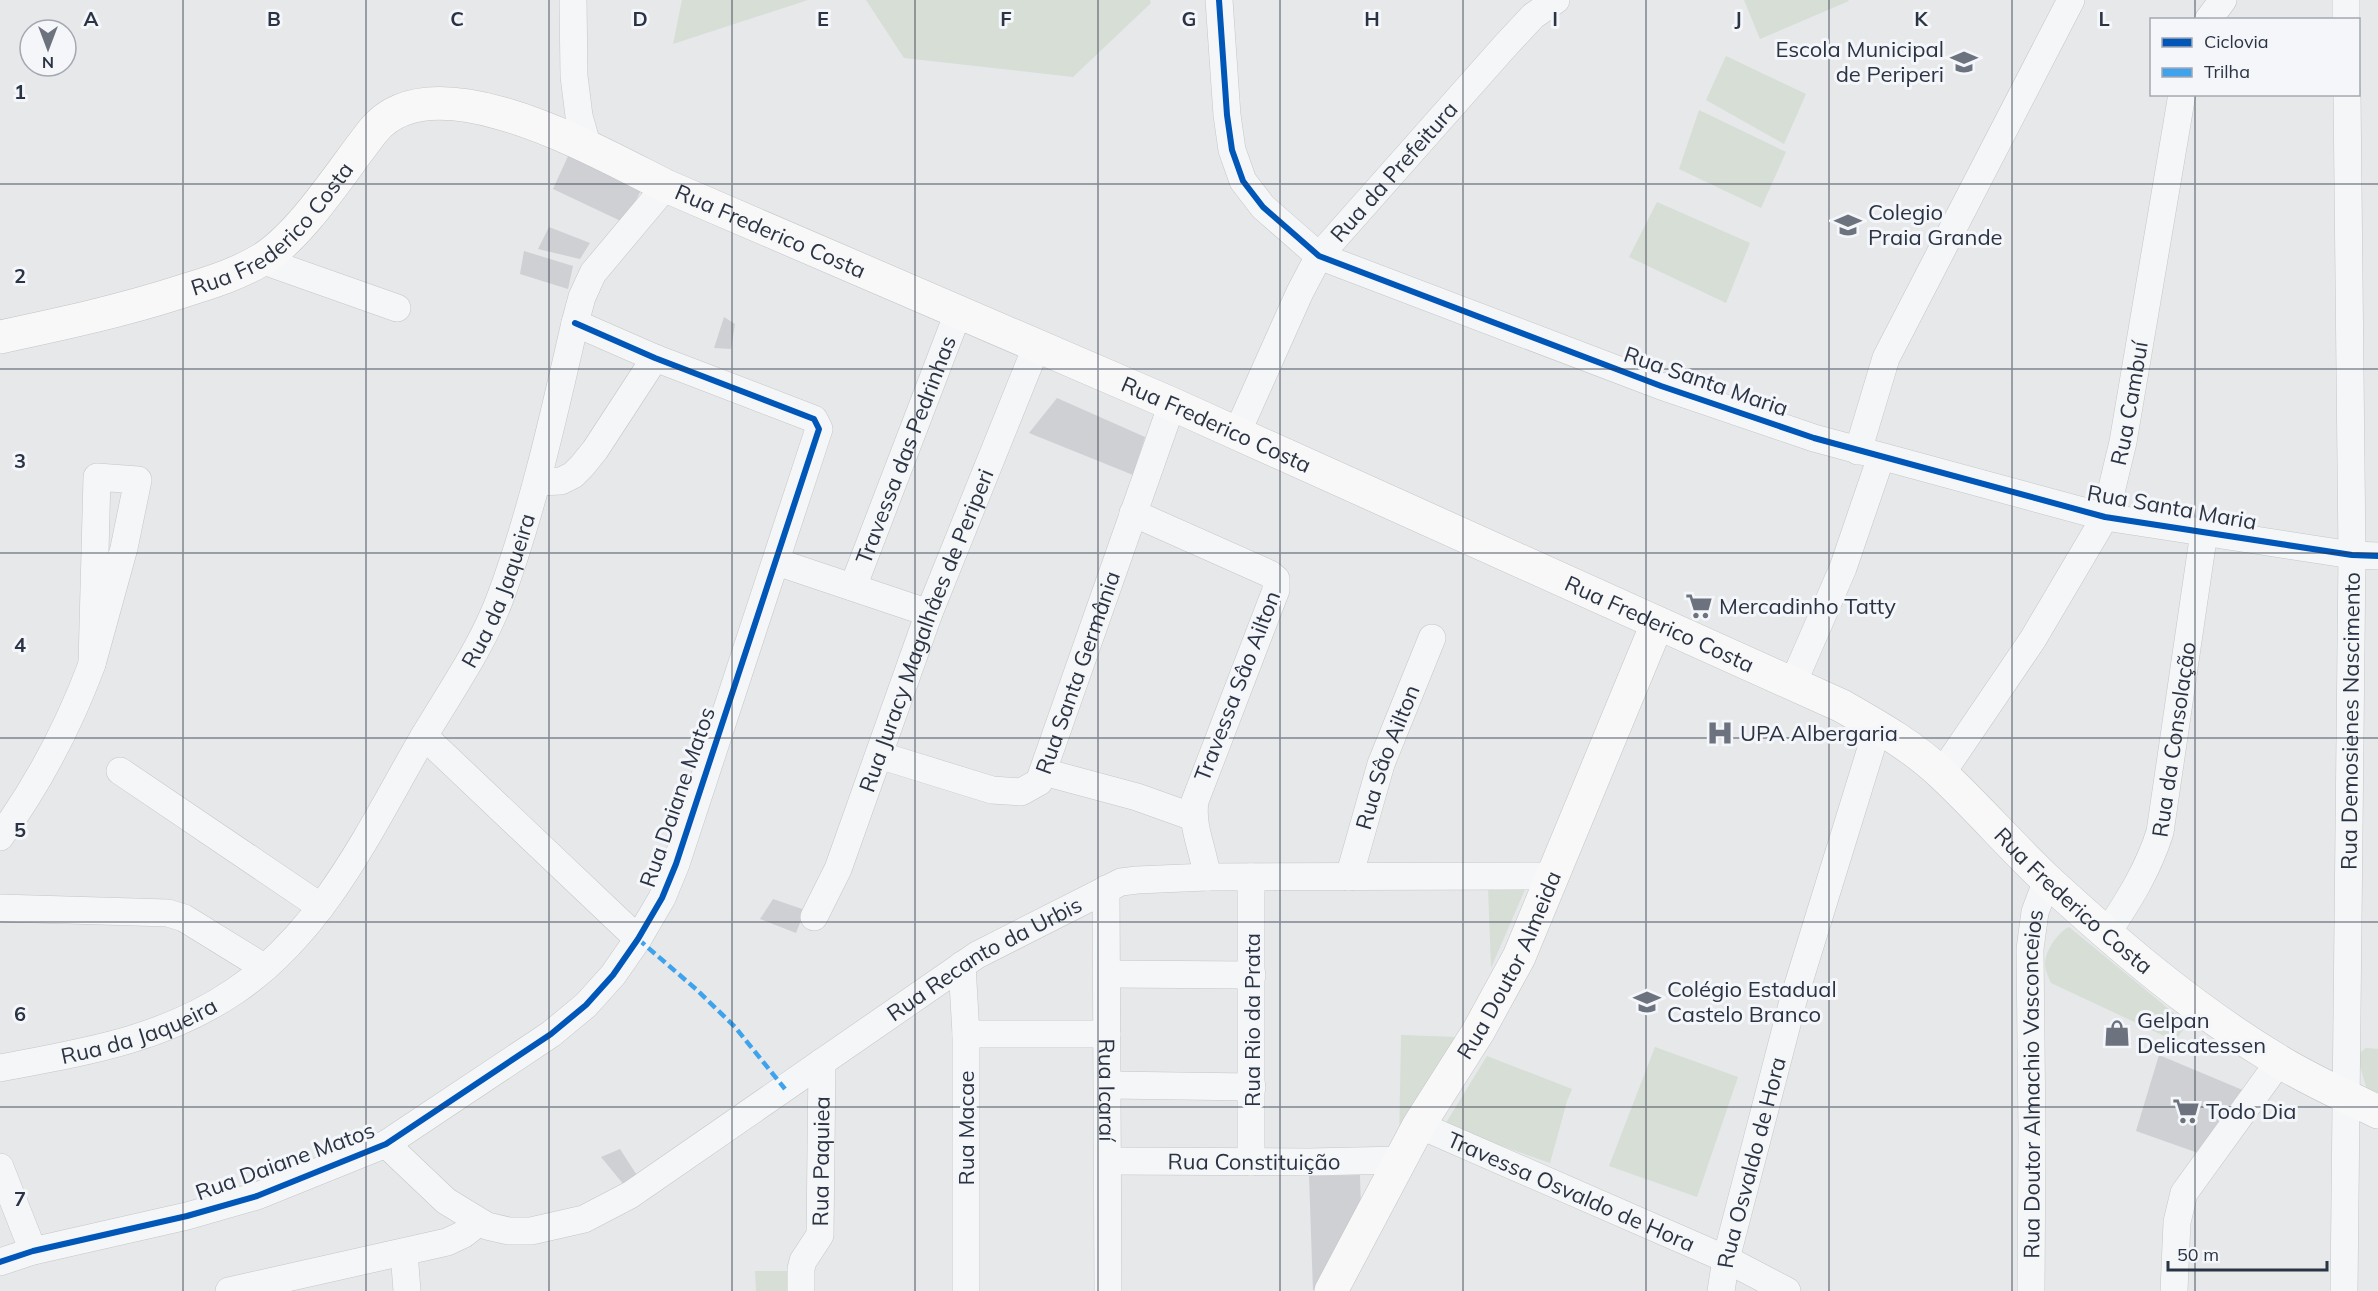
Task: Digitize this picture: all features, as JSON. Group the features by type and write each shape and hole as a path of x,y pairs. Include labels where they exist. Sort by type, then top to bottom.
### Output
{"main road":[{"name":"Rua Frederico Costa","path":"0,338 148,302 215,281 261,260 299,227 376,128 393,114 412,107 458,103 509,114 588,148 666,186 1172,404 1657,624 1793,683 1878,726 1942,773 2047,880 2145,967 2232,1032 2279,1062 2378,1112"},
{"name":"Rua Doutor Almeida","path":"1331,1291 1419,1125 1478,1032 1519,957 1657,624"}],"street":[{"path":"573,0 574,76 579,116 588,148"},
{"name":"Rua Santa Maria","path":"1219,0 1227,115 1232,150 1243,181 1263,207 1319,256 1661,386 1814,438 2105,517 2365,556"},
{"name":"Rua da Prefeitura","path":"1237,434 1300,292 1319,256 1504,46 1533,16 1556,0"},
{"path":"1793,683 1844,568 1870,454 1886,358 2071,0"},
{"path":"2210,18 2223,0"},
{"path":"2346,0 2346,18"},
{"name":"Rua Cambuí","path":"1942,773 2033,639 2105,517 2123,442 2182,96"},
{"name":"Rua Demosienes Nascimento","path":"2344,1291 2347,1096 2365,556 2347,96"},
{"name":"Rua da Jaqueira","path":"0,1068 83,1053 146,1036 191,1016 234,992 265,968 294,940 321,907 352,862 477,647 501,597 538,482 582,297 593,273 666,186"},
{"path":"261,260 397,308"},
{"name":"Travessa das Pedrinhas","path":"853,587 958,313"},
{"name":"Rua Daiane Matos","path":"0,1262 33,1251 187,1216 257,1196 386,1144 551,1034 586,1005 613,975 638,939 662,898 676,864 819,433 817,422 814,419 655,358 575,322"},
{"name":"Rua Juracy Magalhâes de Periperi","path":"814,917 838,869 928,613 1037,345"},
{"path":"538,482 561,481 573,475 582,466 595,450 655,358"},
{"name":"Rua Santa Germânia","path":"879,755 1001,791 1021,792 1040,782 1172,404"},
{"path":"0,837 21,808 74,711 92,664 124,548 138,480 97,477 92,664"},
{"name":"Travessa Sâo Ailton","path":"1133,513 1270,574 1276,579 1276,591 1216,744 1195,801 1192,817"},
{"name":"Rua da Consolação","path":"2107,933 2142,880 2160,832 2204,532"},
{"path":"777,562 928,613"},
{"name":"Rua Sâo Ailton","path":"1349,877 1381,764 1432,638"},
{"name":"Rua Osvaldo de Hora","path":"1720,1291 1726,1259 1793,1001 1878,726"},
{"path":"424,736 638,939"},
{"path":"120,771 321,907"},
{"path":"1044,772 1137,797 1192,817 1204,852 1207,877"},
{"name":"Rua Recanto da Urbis","path":"386,1144 446,1201 478,1223 509,1231 531,1231 570,1223 597,1213 630,1195 977,955 1121,882 1207,877 1552,876"},
{"name":"Rua Rio da Prata","path":"1251,878 1251,1162"},
{"name":"Rua Doutor Almachio Vasconceios","path":"2031,1291 2030,949 2035,912 2047,880"},
{"name":"Rua Icaraí","path":"1106,889 1108,1291"},
{"path":"0,908 168,913 184,918 265,968"},
{"name":"Rua Macae","path":"962,965 966,1034 966,1291"},
{"path":"1107,974 1252,975"},
{"path":"966,1034 1107,1034"},
{"name":"Rua Paquiea","path":"801,1291 801,1269 820,1235 822,1062"},
{"path":"2174,1291 2177,1222 2184,1193 2279,1062"},
{"path":"1108,1085 1252,1087"},
{"name":"Travessa Osvaldo de Hora","path":"1419,1125 1726,1259 1787,1291"},
{"name":"Rua Constituição","path":"1108,1161 1401,1160"},
{"path":"0,1167 33,1251"},
{"path":"229,1291 308,1282 456,1238 478,1223"},
{"path":"404,1252 408,1291"}],"shaded area":[{"path":"682,0 808,0 673,44"},
{"path":"866,0 1150,0 1151,3 1073,77 904,58"},
{"path":"1744,0 1848,0 1849,1 1760,39"},
{"path":"1726,56 1806,94 1784,144 1706,100"},
{"path":"1699,110 1786,152 1761,208 1679,169"},
{"path":"1657,202 1750,243 1726,303 1629,257"},
{"path":"1488,887 1526,887 1491,968"},
{"path":"2069,927 2181,1019 2183,1030 2175,1041 2051,983 2045,966 2047,953 2057,937"},
{"path":"1401,1035 1455,1037 1399,1146"},
{"path":"1655,1047 1738,1077 1697,1197 1609,1166"},
{"path":"2366,1048 2378,1049 2378,1099 2368,1094 2357,1055"},
{"path":"1487,1056 1572,1089 1550,1163 1444,1126"},
{"path":"755,1271 793,1271 795,1291 756,1291"}],"building":[{"path":"569,154 641,190 625,223 553,189"},
{"path":"549,227 590,243 580,259 538,249"},
{"path":"524,251 573,266 568,289 520,274"},
{"path":"724,317 735,324 731,349 714,348"},
{"path":"1057,398 1145,437 1133,475 1029,433"},
{"path":"773,899 805,910 796,933 760,919"},
{"name":"Todo Dia","path":"2159,1055 2245,1091 2201,1154 2136,1131"},
{"path":"620,1149 638,1177 624,1185 601,1157"},
{"path":"1360,1175 1361,1212 1313,1291 1309,1176"}],"marked path":[{"path":"638,939 697,990 735,1027 785,1089"}],"cycle path":[{"path":"1219,0 1227,115 1232,150 1243,181 1263,207 1319,256 1661,386 1814,438 2105,517 2352,555 2378,556"},
{"path":"0,1262 33,1251 187,1216 257,1196 386,1144 551,1034 586,1005 613,975 638,939 662,898 676,864 819,429 814,419 655,358 575,323"}],"place":[{"name":"Escola Municipal de Periperi","path":"1964,62"},
{"name":"Colegio Praia Grande","path":"1848,225"},
{"name":"Mercadinho Tatty","path":"1699,606"},
{"name":"UPA Albergaria","path":"1720,733"},
{"name":"Colégio Estadual Castelo Branco","path":"1647,1002"},
{"name":"Gelpan Delicatessen","path":"2117,1033"},
{"name":"Todo Dia","path":"2186,1111"}]}
